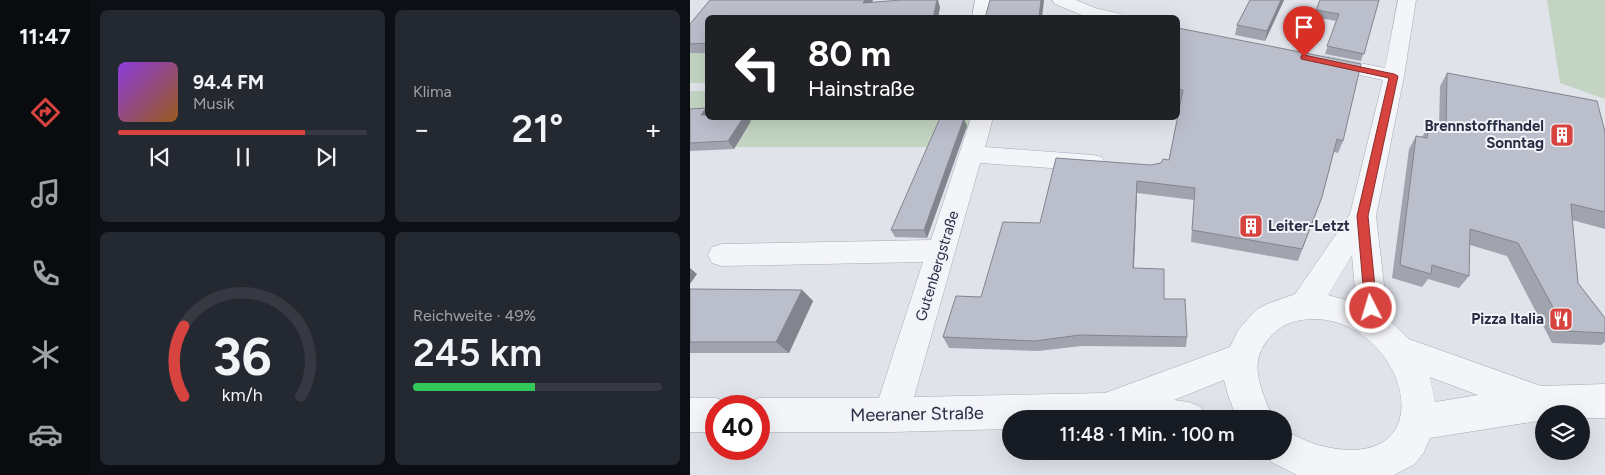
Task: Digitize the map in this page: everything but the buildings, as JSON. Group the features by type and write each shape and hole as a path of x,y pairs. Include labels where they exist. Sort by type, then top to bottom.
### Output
{"street":[{"path":"982,15 984,0"},
{"path":"1061,0 1102,15"},
{"path":"1373,326 1363,216 1394,76 1407,0"},
{"path":"1309,59 1394,76"},
{"name":"Gutenbergstraße","path":"891,415 981,120"},
{"path":"970,154 1113,164"},
{"path":"1304,306 1363,216"},
{"path":"722,255 942,251"},
{"path":"1251,410 1247,403 1241,380 1242,358 1247,342 1256,329 1267,319 1280,312 1304,306 1327,307 1350,314 1373,326 1398,350 1412,373 1419,397 1418,422 1413,437 1404,449 1392,461 1375,472 1350,473 1324,469 1295,461"},
{"path":"1398,350 1540,403"},
{"name":"Meeraner Straße","path":"1106,410 1242,358"},
{"path":"1418,422 1540,403 1605,401"},
{"name":"Meeraner Straße","path":"770,415 1002,412"},
{"path":"690,415 705,415"}],"green space":[{"path":"1547,0 1605,0 1605,99 1560,83"},
{"path":"705,44 705,83 690,83 690,45"},
{"path":"690,91 705,91 705,120 970,120 967,130 939,130 929,147 690,147"}],"place":[{"name":"Brennstoffhandel Sonntag","path":"1562,135"},
{"name":"Leiter-Letzt","path":"1251,226"},
{"name":"Pizza Italia","path":"1561,319"}],"route":[{"path":"1304,57 1394,76 1363,216 1371,308"}]}
